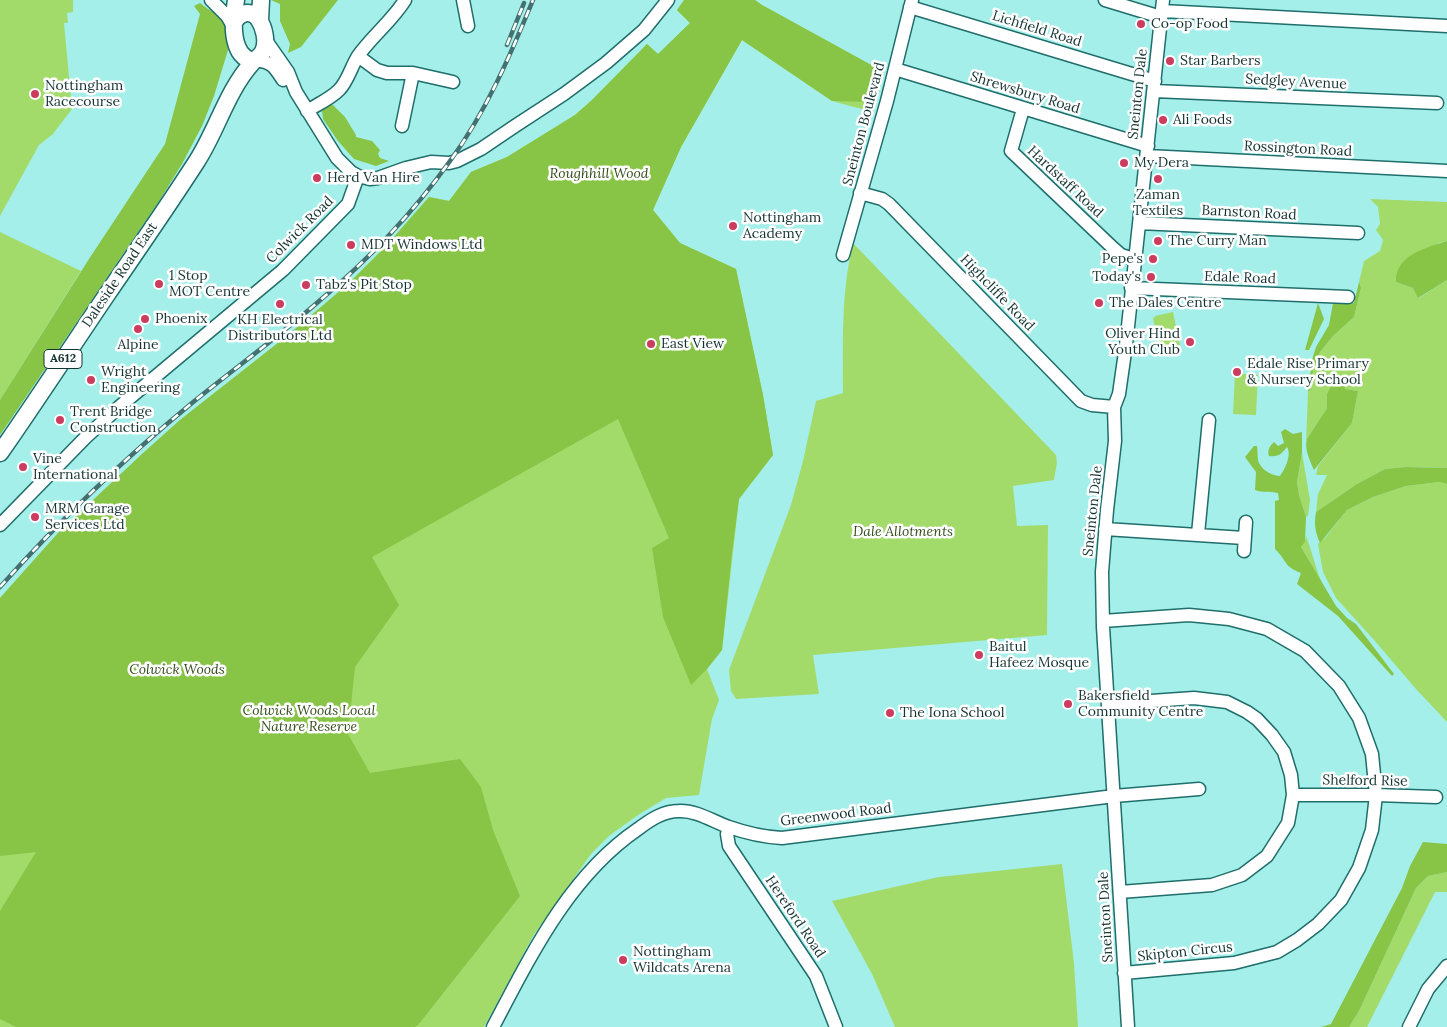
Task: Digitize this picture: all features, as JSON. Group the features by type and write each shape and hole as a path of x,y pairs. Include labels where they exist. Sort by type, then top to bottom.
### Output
{"main road":[{"path":"260,0 238,13 265,39"},
{"name":"Daleside Road East","path":"232,93 238,49 238,13"},
{"name":"Daleside Road East","path":"0,452 198,160 232,93 254,60 262,53 265,39"},
{"path":"238,49 245,58 254,60"}],"street":[{"path":"211,0 227,16 238,13"},
{"path":"307,110 326,100 339,90 358,56 405,0"},
{"path":"463,0 471,20"},
{"path":"265,39 288,72 296,92 337,158 351,172 370,179 431,162 449,163 471,155 564,94 606,63 644,30 668,0"},
{"path":"1105,0 1162,9 1447,26"},
{"name":"Sneinton Boulevard","path":"843,255 895,69 909,2"},
{"name":"Lichfield Road","path":"909,2 1154,86"},
{"name":"Sneinton Dale","path":"1128,1027 1103,621 1102,572 1115,441 1114,407 1119,394 1162,9"},
{"path":"358,56 377,70 447,78"},
{"path":"254,60 267,62 273,66 282,79 296,92"},
{"name":"Shrewsbury Road","path":"895,69 1024,109 1147,151"},
{"path":"406,121 413,73"},
{"name":"Sedgley Avenue","path":"1154,86 1437,104"},
{"name":"Hardstaff Road","path":"1024,109 1011,151 1114,248 1122,255 1134,259"},
{"name":"Rossington Road","path":"1147,151 1447,171"},
{"name":"Colwick Road","path":"0,525 86,437 119,407 283,270 348,204 358,176"},
{"name":"Highcliffe Road","path":"860,193 882,198 889,204 1081,401 1092,405 1114,407"},
{"name":"Barnston Road","path":"1139,223 1358,233"},
{"name":"Edale Road","path":"1131,288 1348,297"},
{"path":"1198,534 1210,428"},
{"path":"1105,529 1198,534 1244,545 1246,522"},
{"name":"Skipton Circus","path":"1103,621 1189,615 1230,619 1268,629 1306,651 1339,686 1359,718 1372,754 1376,795 1372,830 1359,868 1341,900 1318,924 1297,940 1277,952 1234,964 1124,973"},
{"path":"1108,704 1194,698 1227,702 1257,719 1272,735 1284,752 1291,775 1293,795 1288,823 1267,856 1242,874 1212,885 1120,892"},
{"name":"Greenwood Road","path":"493,1027 533,952 587,875 612,849 645,823 671,811 688,811 730,828 766,837 782,838 1114,796 1199,789"},
{"name":"Shelford Rise","path":"1293,795 1436,797"},
{"name":"Hereford Road","path":"730,828 727,834 729,846 816,976 836,1027"},
{"path":"1409,1027 1428,989 1447,966"}],"green space":[{"name":"Nottingham Racecourse","path":"0,0 73,0 73,12 67,13 68,23 64,23 72,109 53,134 39,145 0,216"},
{"path":"271,0 338,0 301,47 288,53 290,44 280,21 280,4"},
{"name":"Colwick Woods","path":"684,0 755,0 884,72 873,112 832,101 742,40 681,147 653,210 680,243 736,269 763,395 773,455 739,499 722,650 707,669 719,700 712,719 699,795 666,798 609,836 591,854 533,936 484,1027 0,1027 0,598 58,533 142,454 180,420 288,335 348,284 386,246 429,197 449,201 471,172 507,157 575,115 647,44 658,54 690,23 677,10"},
{"name":"Colwick Woods","path":"684,0 755,0 884,72 870,102 832,101 742,40 681,147 653,210 680,243 736,269 763,395 773,455 739,499 722,650 691,685 663,617 652,548 669,538 618,419 372,557 399,605 355,667 348,734 370,773 460,759 481,787 493,830 520,896 418,1025 415,1027 16,1027 0,1019 0,911 36,852 0,856 0,598 58,533 142,454 180,420 288,335 348,284 386,246 429,197 449,201 471,172 507,157 575,115 647,44 658,54 690,23 677,10"},
{"path":"200,3 216,13 224,22 228,50 214,96 202,126 182,164 159,201 0,435 0,400 89,259 81,271 165,144 200,14 194,6"},
{"path":"331,103 345,117 356,137 372,141 380,150 378,154 380,158 389,161 376,166 354,159 338,141 323,119 322,111"},
{"path":"1370,199 1447,202 1447,241 1439,243 1396,282 1413,288 1419,298 1447,280 1447,468 1406,467 1385,469 1357,484 1316,512 1318,494 1327,475 1316,475 1318,466 1352,423 1358,391 1345,389 1327,394 1327,408 1306,443 1308,392 1311,389 1313,370 1320,352 1333,336 1354,317 1361,288 1359,282 1364,261 1380,251 1383,240 1376,230 1380,224 1378,207"},
{"path":"0,232 81,271 0,400"},
{"path":"1447,241 1447,280 1418,298 1413,288 1396,282 1397,273 1406,259 1421,250"},
{"name":"Dale Allotments","path":"853,243 1056,455 1057,463 1054,480 1013,486 1017,526 1048,525 1047,635 813,655 819,694 736,699 731,691 729,670 791,505 816,401 843,393 843,336 846,280"},
{"path":"1359,282 1361,288 1354,317 1333,336 1320,352 1313,370 1311,389 1308,392 1312,360 1316,347 1329,325 1333,303 1354,303"},
{"path":"1318,303 1324,319 1309,350 1305,350"},
{"path":"1173,312 1180,345 1161,350 1153,319 1155,316"},
{"path":"1235,373 1258,375 1256,415 1233,414"},
{"path":"1343,377 1345,389 1358,391 1352,423 1314,470 1307,451 1307,439 1327,408 1327,394 1333,382"},
{"path":"1285,429 1293,434 1302,432 1302,453 1297,482 1306,517 1305,542 1301,547 1336,606 1347,618 1356,624 1394,674 1392,676 1338,616 1297,584 1301,573 1289,566 1275,549 1275,501 1279,500 1278,493 1255,490 1256,472 1245,457 1254,446 1257,446 1258,459 1261,466 1268,473 1280,476 1286,466 1289,454 1287,447 1278,455 1269,456 1268,452 1274,442 1278,446 1284,443 1281,432"},
{"path":"1302,453 1310,500 1308,516 1306,517 1297,482"},
{"path":"1406,467 1447,468 1447,484 1439,482 1406,486 1373,497 1347,510 1320,543 1315,528 1316,512 1357,484 1385,469"},
{"path":"1439,482 1447,484 1447,722 1336,598 1323,572 1318,544 1347,510 1373,497 1406,486"},
{"path":"1306,536 1322,583 1301,547 1305,542"},
{"path":"1423,842 1447,844 1447,872 1428,876 1416,888 1359,1011 1349,1027 1321,1027 1331,1024 1402,888 1410,866"},
{"path":"1062,864 1074,963 1078,1027 895,1027 872,974 832,901 939,877"},
{"path":"1447,872 1447,892 1435,892 1367,1027 1349,1027 1359,1011 1416,888 1428,876"}],"railway":[{"path":"0,587 45,538 117,468 192,403 287,328 336,286 372,253 405,218 436,180 475,123 506,63 533,0"},
{"path":"507,45 524,3"}],"place":[{"name":"Co-op Food","path":"1141,24"},
{"name":"Star Barbers","path":"1170,61"},
{"name":"Nottingham Racecourse","path":"35,94"},
{"name":"Ali Foods","path":"1163,120"},
{"name":"My Dera","path":"1124,163"},
{"name":"Herd Van Hire","path":"317,178"},
{"name":"Zaman Textiles","path":"1158,179"},
{"name":"Nottingham Academy","path":"733,226"},
{"name":"The Curry Man","path":"1158,241"},
{"name":"MDT Windows Ltd","path":"351,245"},
{"name":"Pepe's","path":"1153,259"},
{"name":"Today's","path":"1151,277"},
{"name":"1 Stop MOT Centre","path":"159,284"},
{"name":"Tabz's Pit Stop","path":"306,285"},
{"name":"The Dales Centre","path":"1099,303"},
{"name":"KH Electrical Distributors Ltd","path":"280,304"},
{"name":"Phoenix","path":"145,319"},
{"name":"Alpine","path":"138,329"},
{"name":"Oliver Hind Youth Club","path":"1190,342"},
{"name":"East View","path":"651,344"},
{"name":"Edale Rise Primary & Nursery School","path":"1237,372"},
{"name":"Wright Engineering","path":"91,380"},
{"name":"Trent Bridge Construction","path":"60,420"},
{"name":"Vine International","path":"23,467"},
{"name":"MRM Garage Services Ltd","path":"35,517"},
{"name":"Baitul Hafeez Mosque","path":"979,655"},
{"name":"Bakersfield Community Centre","path":"1068,704"},
{"name":"The Iona School","path":"890,713"},
{"name":"Nottingham Wildcats Arena","path":"623,960"}],"park label":[{"name":"Roughhill Wood","path":"599,174"},
{"name":"Colwick Woods Local Nature Reserve","path":"309,720"}]}
